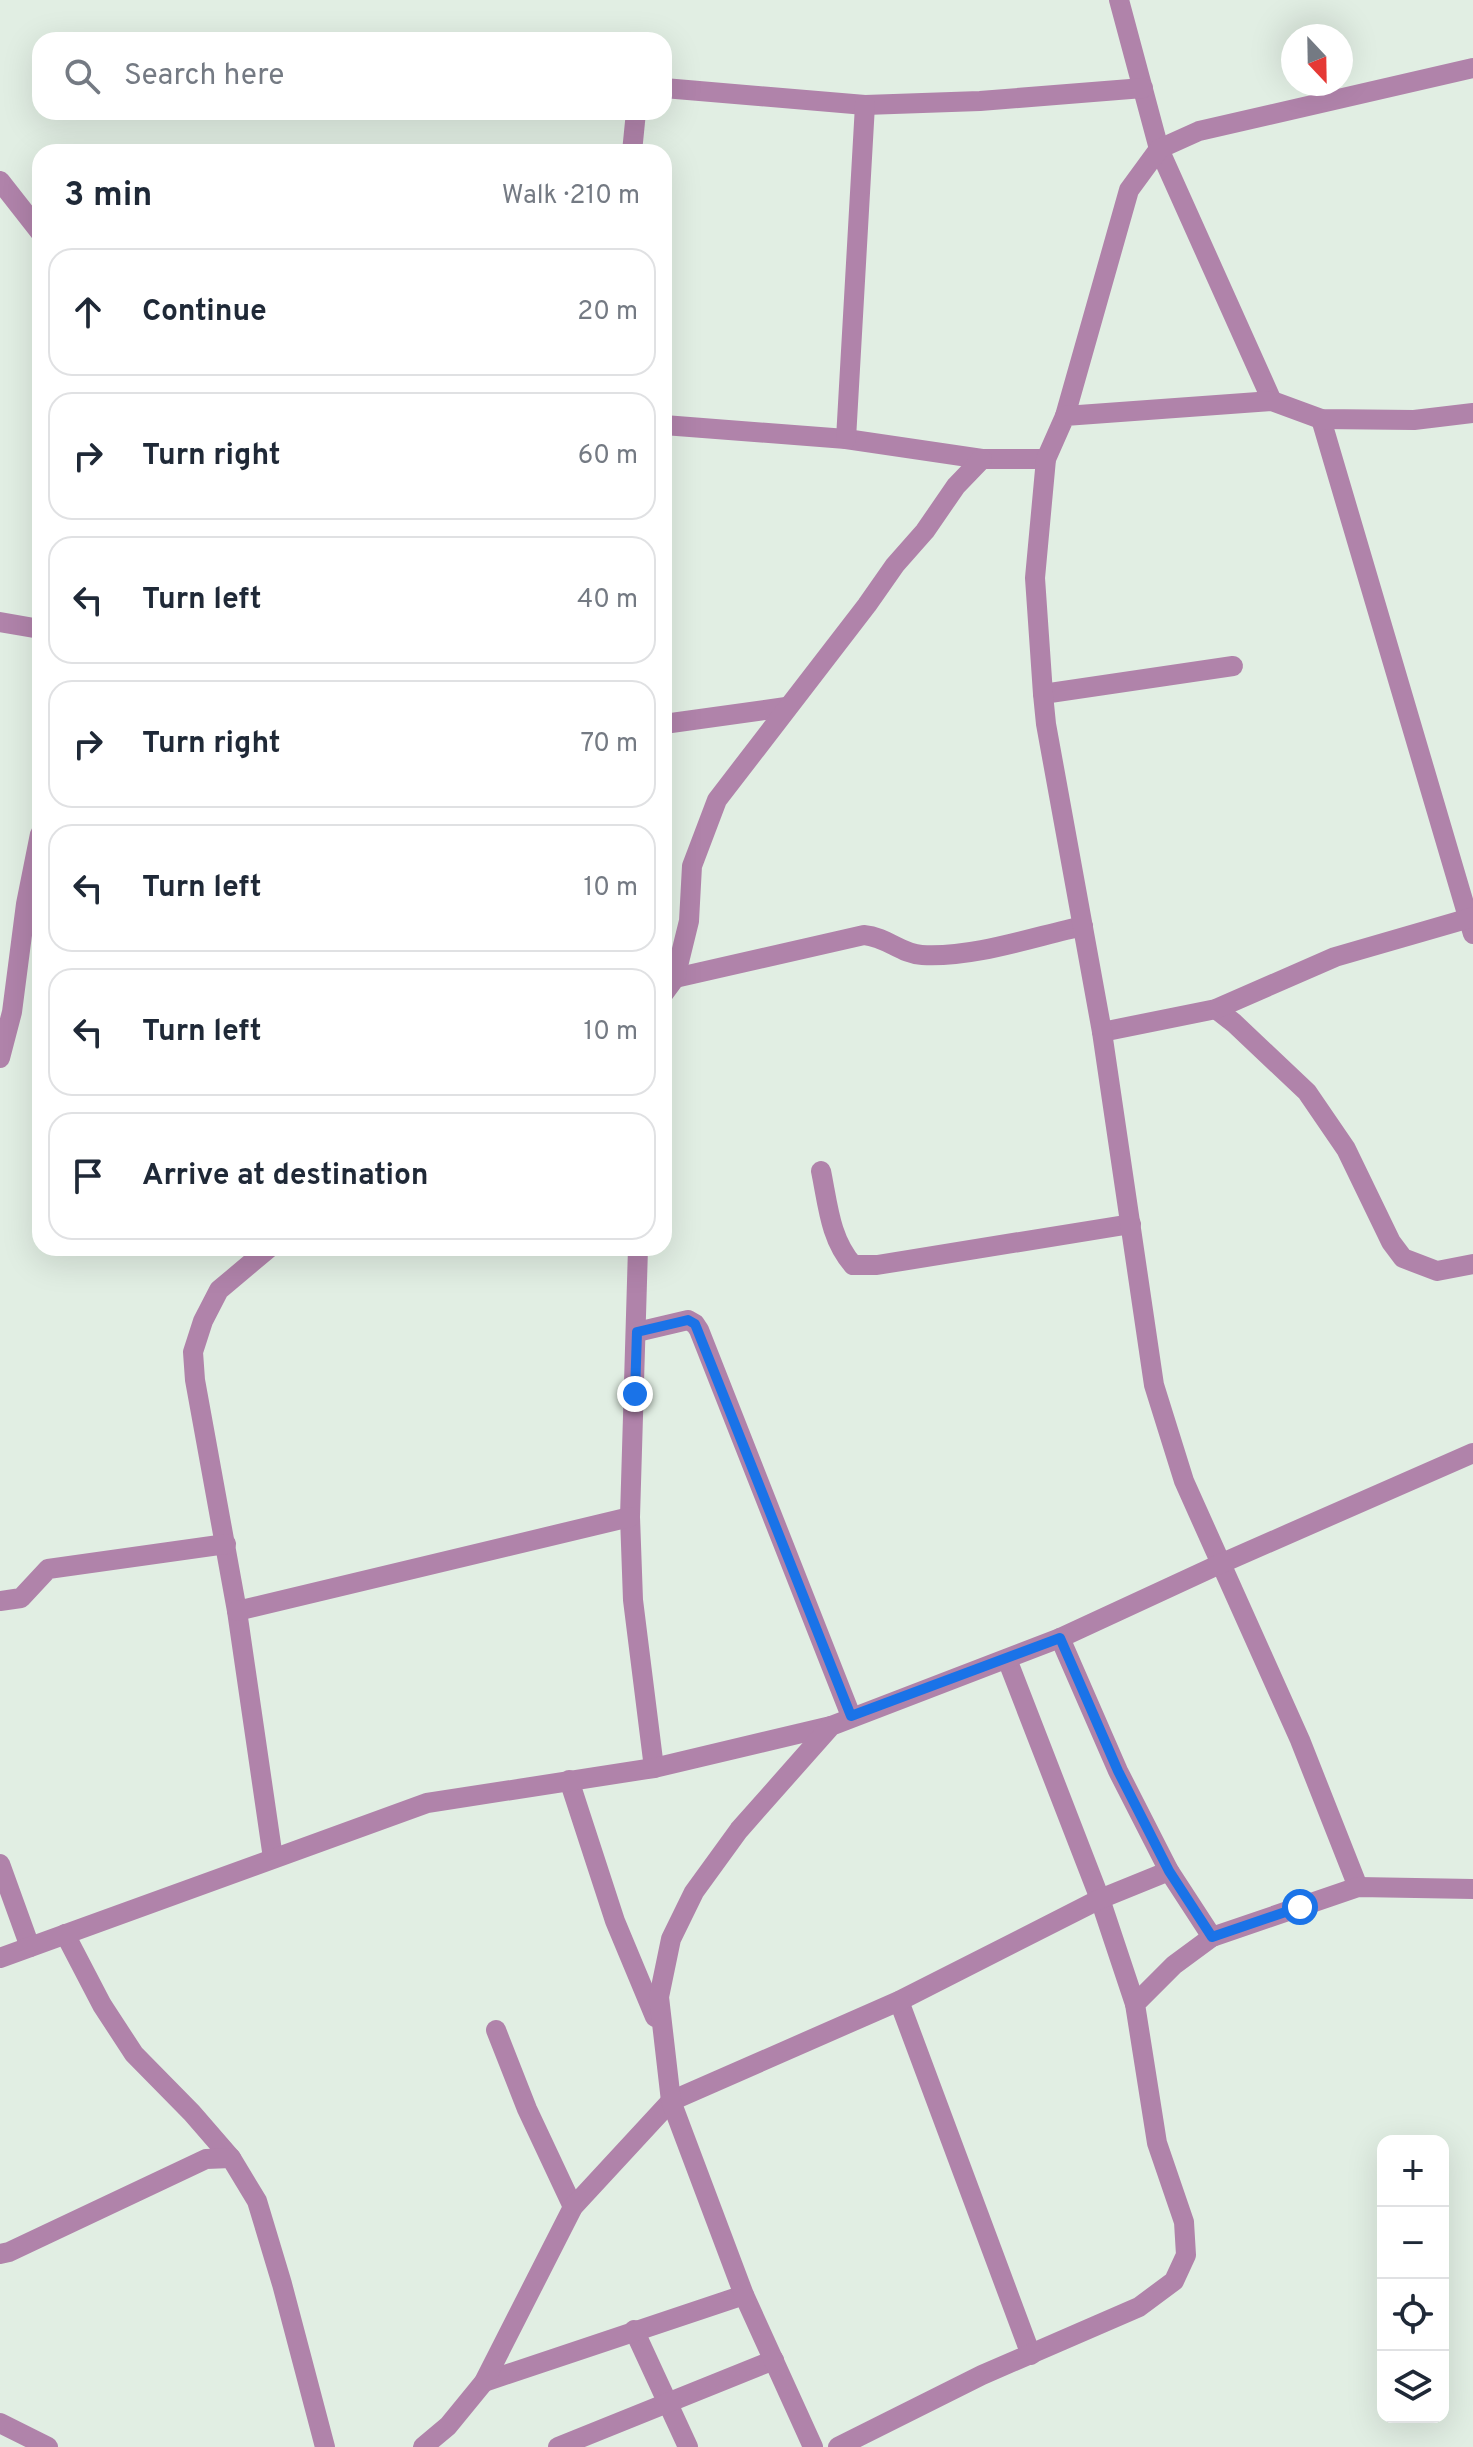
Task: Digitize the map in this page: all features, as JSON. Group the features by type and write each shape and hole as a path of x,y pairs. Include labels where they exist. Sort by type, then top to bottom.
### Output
{"street":[{"path":"1119,0 1159,149 1272,401"},
{"path":"1358,1887 1300,1740 1184,1481 1154,1385 1102,1032 1046,724 1035,578 1046,459 1065,416 1129,190 1159,149 1199,131 1473,68"},
{"path":"672,89 865,105 980,101 1143,88"},
{"path":"846,439 865,105"},
{"path":"633,144 635,120"},
{"path":"0,181 32,222"},
{"path":"1065,416 1272,401 1321,419 1414,420 1473,413"},
{"path":"1102,1032 1216,1009 1335,957 1471,923 1321,419"},
{"path":"672,426 846,439 982,459 1046,459"},
{"path":"672,975 689,921 692,866 717,800 895,565 925,531 956,486 982,459"},
{"path":"0,622 32,628"},
{"path":"1043,694 1233,666"},
{"path":"672,723 786,707"},
{"path":"0,1058 32,910"},
{"path":"672,984 864,935 878,936 907,953 923,955 964,952 1083,926"},
{"path":"1216,1009 1307,1092 1346,1149 1391,1242 1403,1258 1437,1271 1473,1264"},
{"path":"821,1171 832,1228 843,1253 853,1265 877,1265 1131,1224"},
{"path":"259,1256 219,1290 203,1321 193,1352 195,1380 237,1611 273,1858"},
{"path":"638,1256 630,1517 633,1600 654,1768"},
{"path":"637,1332 688,1320 699,1330 851,1716"},
{"path":"0,1958 427,1803 654,1768 831,1726 1060,1638 1473,1453"},
{"path":"237,1611 630,1517"},
{"path":"0,1601 21,1598 48,1569 226,1544"},
{"path":"1060,1638 1118,1771 1169,1871 1212,1937"},
{"path":"838,2447 982,2375 1139,2307 1174,2281 1186,2255 1184,2222 1157,2143 1135,2004 1100,1899 1007,1659"},
{"path":"813,2447 744,2295 671,2101 659,1997 671,1939 694,1892 739,1830 831,1726"},
{"path":"569,1780 615,1921 664,2038"},
{"path":"0,1864 30,1947"},
{"path":"423,2447 448,2426 484,2382 573,2207 671,2101 899,2001 1100,1899 1169,1871"},
{"path":"1135,2004 1174,1965 1212,1937 1358,1887 1473,1889"},
{"path":"65,1934 102,2005 134,2054 231,2158 257,2201 325,2447"},
{"path":"899,2001 1031,2355"},
{"path":"496,2030 527,2109 573,2207"},
{"path":"0,2254 206,2159 231,2158"},
{"path":"484,2382 744,2295"},
{"path":"634,2330 688,2447"},
{"path":"558,2447 774,2360"},
{"path":"0,2423 48,2447"}],"route":[{"path":"635,1394 637,1332 688,1320 695,1324 851,1716 1060,1638 1118,1771 1169,1871 1212,1937 1300,1907"}]}
